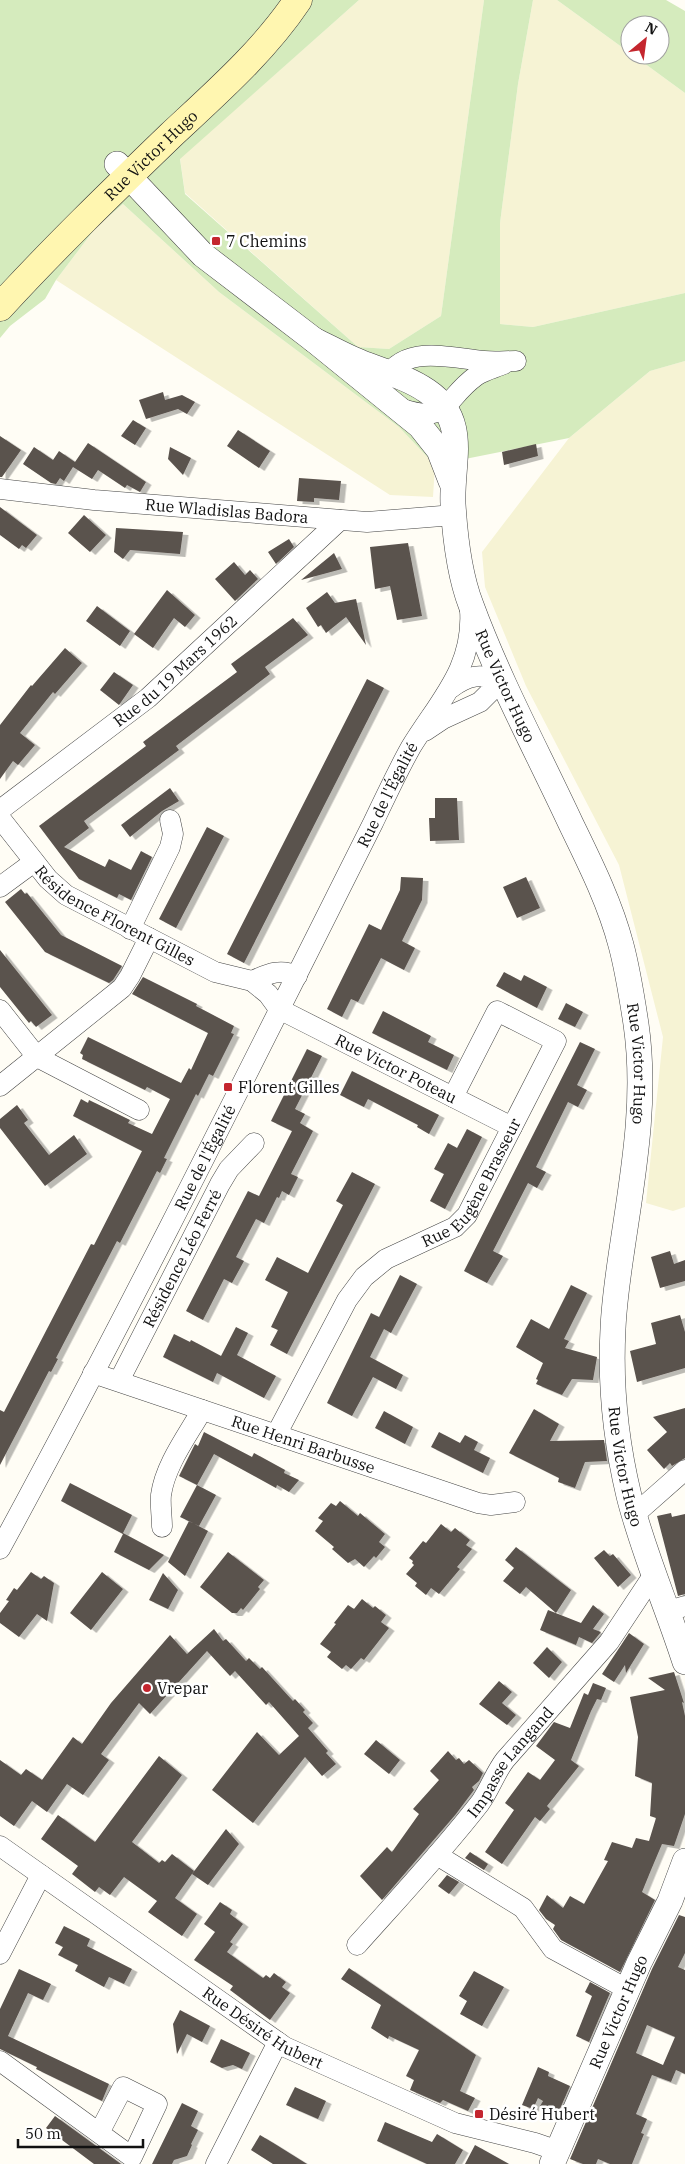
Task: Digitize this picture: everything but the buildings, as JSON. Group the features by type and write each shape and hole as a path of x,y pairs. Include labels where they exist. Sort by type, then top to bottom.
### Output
{"main road":[{"name":"Rue Victor Hugo","path":"0,307 122,170 224,61 292,0"},
{"name":"Rue Victor Hugo","path":"0,294 36,246 232,77 272,34 298,0"}],"street":[{"path":"122,170 203,255 314,340 356,361 389,392 434,443 447,467 453,489"},
{"path":"429,354 484,361 516,360 477,375 444,408 430,415 421,415 389,392 400,363 408,359 429,354"},
{"path":"389,392 428,392 444,408 451,420 456,440 453,489"},
{"name":"Rue Wladislas Badora","path":"0,489 94,500 340,520 378,522 454,515"},
{"name":"Rue Victor Hugo","path":"453,489 454,515 460,560 469,600 501,681 552,782 606,900 621,944 636,1024 640,1078 639,1132 615,1297 612,1347 618,1437 634,1514 654,1574 676,1608 685,1662"},
{"name":"Rue du 19 Mars 1962","path":"0,810 148,698 340,520"},
{"name":"Rue de l'Égalité","path":"0,1549 93,1373 297,976 405,759 451,688 469,643 469,600"},
{"name":"Rue de l'Égalité","path":"419,735 443,718 480,702 501,681 491,677 474,675 463,679 451,688"},
{"name":"Résidence Florent Gilles","path":"0,818 48,879 66,895 215,972 252,981 268,994 279,1009"},
{"path":"130,928 170,848 173,834 170,820"},
{"path":"0,887 34,862"},
{"path":"0,1086 122,988 149,938"},
{"path":"252,981 284,971 297,976"},
{"name":"Rue Victor Poteau","path":"279,1009 512,1128"},
{"path":"0,1010 37,1057 139,1110"},
{"name":"Rue Eugène Brasseur","path":"276,1435 347,1300 357,1285 386,1258 460,1223 467,1215 556,1041 497,1011 453,1097"},
{"name":"Résidence Léo Ferré","path":"119,1381 220,1184 229,1169 254,1143"},
{"name":"Rue Henri Barbusse","path":"93,1373 478,1503 492,1505 515,1502"},
{"path":"162,1527 161,1496 163,1486 175,1458 202,1410"},
{"path":"634,1514 685,1470"},
{"name":"Impasse Langand","path":"357,1944 437,1854 480,1802 501,1766 609,1642 654,1574"},
{"name":"Rue Désiré Hubert","path":"0,1846 293,2051 455,2123 535,2143 555,2158"},
{"path":"437,1854 522,1908 553,1949 627,1989"},
{"name":"Rue Victor Hugo","path":"555,2158 627,1989 670,1901 685,1861"},
{"path":"0,1954 42,1875"},
{"path":"216,2164 278,2042"},
{"path":"0,2061 99,2134"}],"shaded area":[{"path":"359,0 484,0 441,316 389,349 358,347 185,193 180,158"},
{"path":"533,0 557,0 620,46 620,65 647,65 685,93 685,293 533,327 500,324 500,223 518,84"},
{"path":"123,204 219,292 399,427 435,465 433,497 390,495 56,280 97,226"},
{"path":"685,361 685,1207 673,1211 646,1203 663,1037 619,865 526,686 485,587 482,552 569,438 650,371"}],"green space":[{"path":"0,0 359,0 180,159 185,194 358,347 389,349 441,316 484,0 533,0 518,84 500,223 500,324 533,327 685,293 685,361 650,371 569,438 435,465 399,427 219,292 123,204 97,226 56,280 45,299 10,326 0,338"},
{"path":"557,0 666,0 685,11 685,93 647,65 670,65 670,15 620,15 620,46"}],"place":[{"name":"7 Chemins","path":"216,241"},
{"name":"Florent Gilles","path":"228,1087"},
{"name":"Vrepar","path":"147,1688"},
{"name":"Désiré Hubert","path":"479,2114"}]}
